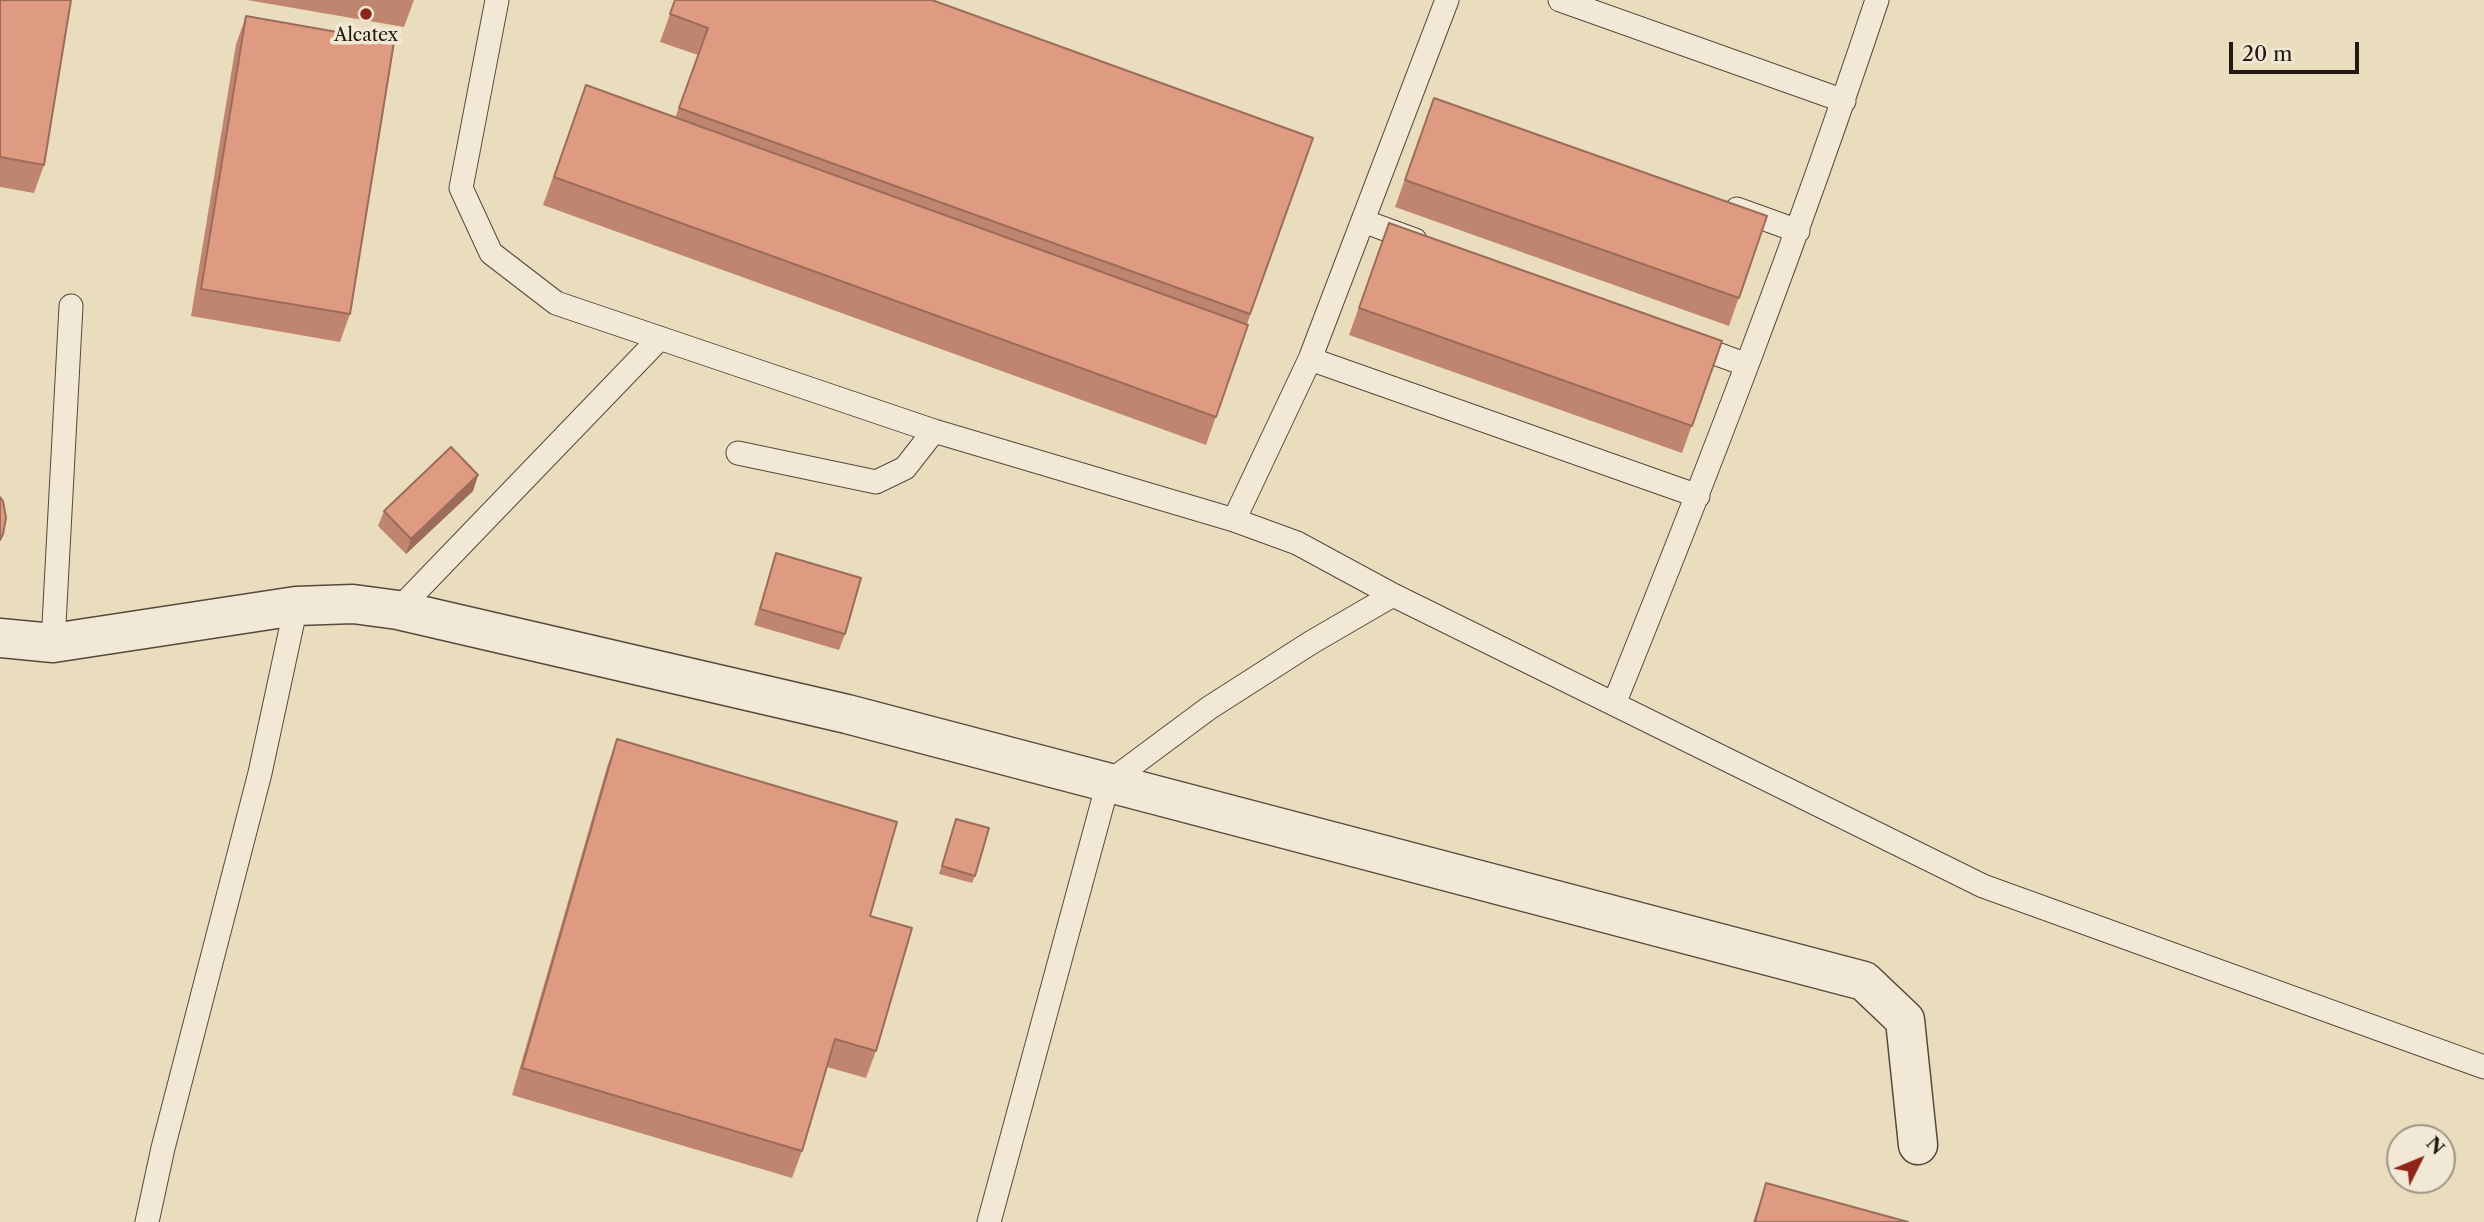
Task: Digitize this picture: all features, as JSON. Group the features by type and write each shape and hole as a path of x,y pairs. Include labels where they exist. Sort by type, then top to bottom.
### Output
{"street":[{"path":"0,639 53,643 296,606 353,604 398,610 847,714 1864,981 1905,1020 1918,1145"}],"lane":[{"path":"497,0 461,188 491,253 556,303 933,431 1234,520 1297,543 1392,595 1983,886 2484,1068"},
{"path":"1234,520 1310,359 1447,0"},
{"path":"1560,0 1844,101"},
{"path":"1614,704 1698,496 1798,231 1877,0"},
{"path":"1411,92 1437,102"},
{"path":"1721,204 1798,231"},
{"path":"1363,220 1439,250"},
{"path":"53,643 71,306"},
{"path":"1670,336 1747,365"},
{"path":"398,610 660,338"},
{"path":"1310,359 1698,496"},
{"path":"738,453 876,482 905,468 933,431"},
{"path":"989,1222 1108,783 1209,708 1392,595"},
{"path":"147,1222 163,1148 260,773 296,606"}],"building":[{"path":"0,0 71,0 44,165 0,157"},
{"path":"675,0 932,0 1313,138 1250,314 679,108 708,28 670,14"},
{"path":"246,16 394,42 350,314 201,289"},
{"path":"586,85 1248,325 1216,417 554,177"},
{"path":"1434,98 1767,216 1739,298 1405,180"},
{"path":"1389,223 1722,341 1692,426 1359,308"},
{"path":"451,447 478,475 411,539 384,511"},
{"path":"0,497 6,518 0,540"},
{"path":"776,553 861,578 845,634 760,609"},
{"path":"617,739 897,822 870,916 912,928 876,1051 835,1039 802,1151 522,1068"},
{"path":"956,819 989,828 975,876 942,866"},
{"path":"1766,1183 1908,1222 1755,1222"}],"place":[{"name":"Alcatex","path":"366,14"}]}
